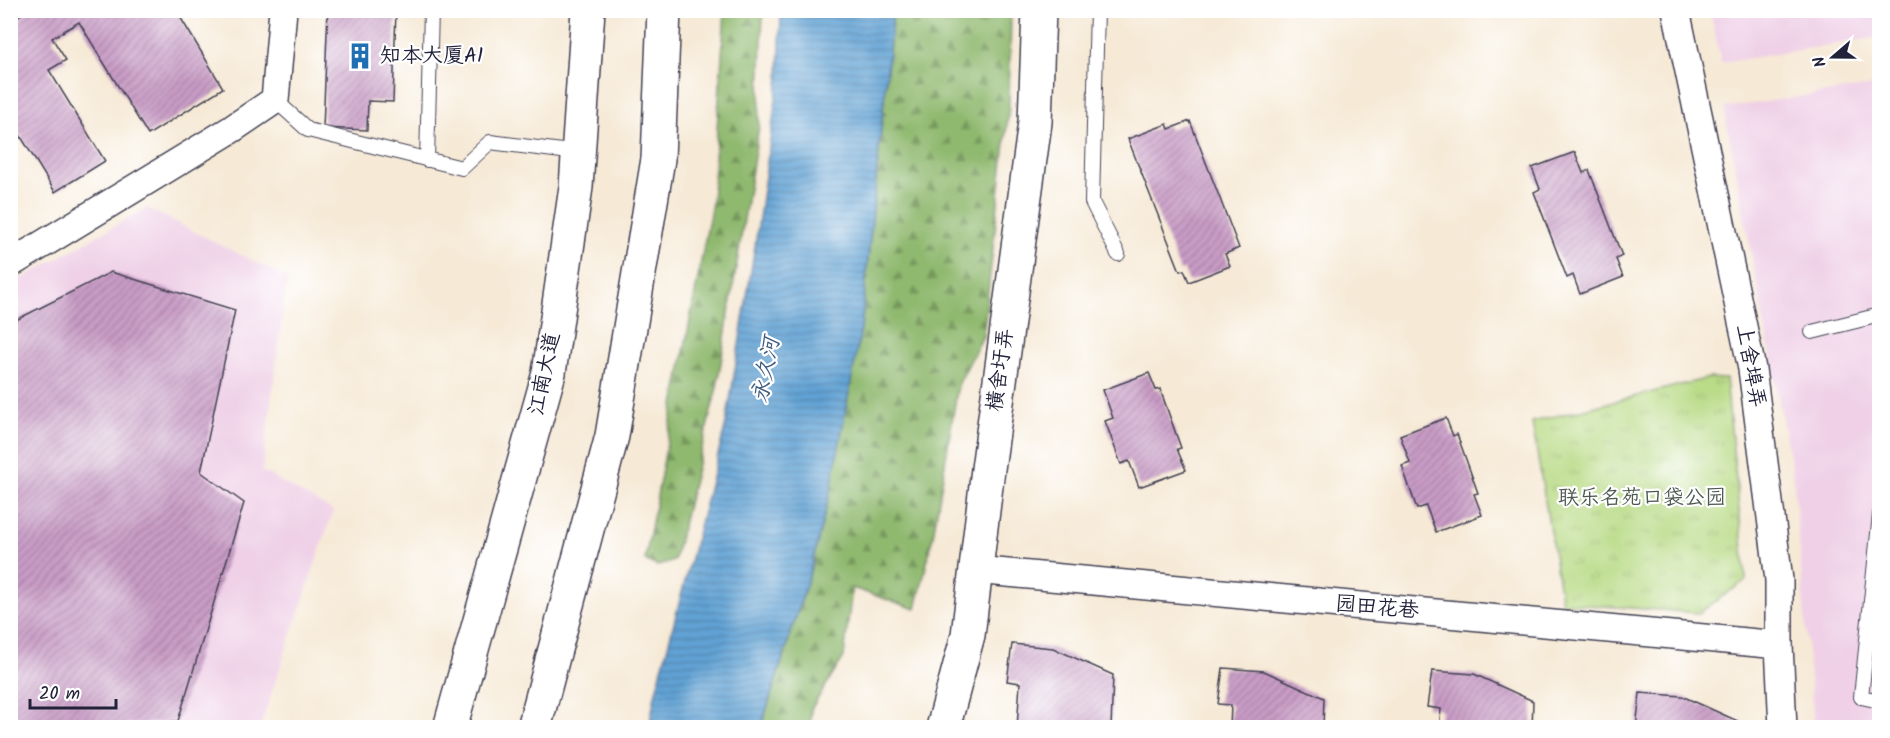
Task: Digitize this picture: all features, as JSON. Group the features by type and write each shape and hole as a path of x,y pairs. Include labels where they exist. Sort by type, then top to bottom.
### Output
{"main road":[{"name":"江南大道","path":"450,728 549,372 576,187 588,10"},
{"path":"534,728 612,436 658,159 664,10"},
{"name":"横舍圩弄","path":"943,728 968,635 1035,122 1039,10"}],"street":[{"path":"10,264 222,135 275,100 283,10"},
{"name":"上舍埠弄","path":"1676,10 1752,369 1779,580 1783,728"},
{"name":"园田花巷","path":"975,570 1779,645"}],"lane":[{"path":"427,160 431,10"},
{"path":"1097,10 1092,202 1118,254"},
{"path":"1878,10 1880,18"},
{"path":"275,100 308,130 462,168 490,142 578,153"},
{"path":"1812,332 1880,315"},
{"path":"1880,514 1861,697 1880,700"}],"shaded area":[{"path":"1710,11 1879,11 1879,37 1721,63"},
{"path":"1879,85 1879,727 1814,727 1794,482 1724,108"},
{"path":"147,208 287,278 262,471 333,511 260,727 11,727 10,285"}],"green space":[{"path":"725,11 763,11 759,126 717,387 674,561 657,566 645,560 712,203"},
{"path":"893,11 1011,11 1009,107 983,336 958,385 933,536 916,609 852,588 844,657 811,709 810,727 761,728 809,576 861,329"},
{"name":"联乐名苑口袋公园","path":"1709,378 1726,379 1746,580 1699,613 1562,603 1532,422"}],"water":[{"name":"永久河","path":"781,11 893,11 861,329 831,489 809,576 761,727 649,727 655,695 726,424 779,77"}],"building":[{"path":"27,10 176,10 223,88 148,135 79,22 52,38 66,60 49,70 105,161 55,192 10,119 10,21"},
{"name":"知本大厦A1","path":"328,10 396,10 393,102 368,101 367,130 323,128"},
{"path":"1190,121 1239,248 1225,254 1230,266 1189,282 1184,270 1180,271 1128,139 1167,124 1169,129"},
{"path":"1575,152 1583,173 1589,170 1622,256 1616,259 1623,277 1580,294 1573,275 1567,278 1534,192 1540,189 1532,168"},
{"path":"111,272 235,310 201,472 244,503 178,721 78,728 10,728 10,323"},
{"path":"1149,373 1156,390 1160,389 1181,448 1177,449 1186,470 1139,487 1129,461 1121,464 1105,421 1113,418 1103,390"},
{"path":"1446,418 1453,436 1457,434 1478,493 1474,494 1482,515 1436,532 1426,506 1417,509 1402,466 1410,463 1400,435"},
{"path":"1012,644 1053,648 1113,675 1111,728 1017,728 1020,683 1007,681"},
{"path":"1223,668 1264,671 1324,698 1323,728 1230,728 1231,705 1218,704"},
{"path":"1432,671 1474,674 1533,701 1532,728 1439,728 1441,709 1427,707"},
{"path":"1640,693 1682,696 1742,723 1742,728 1636,728"}],"place":[{"name":"知本大厦A1","path":"360,56"}]}
